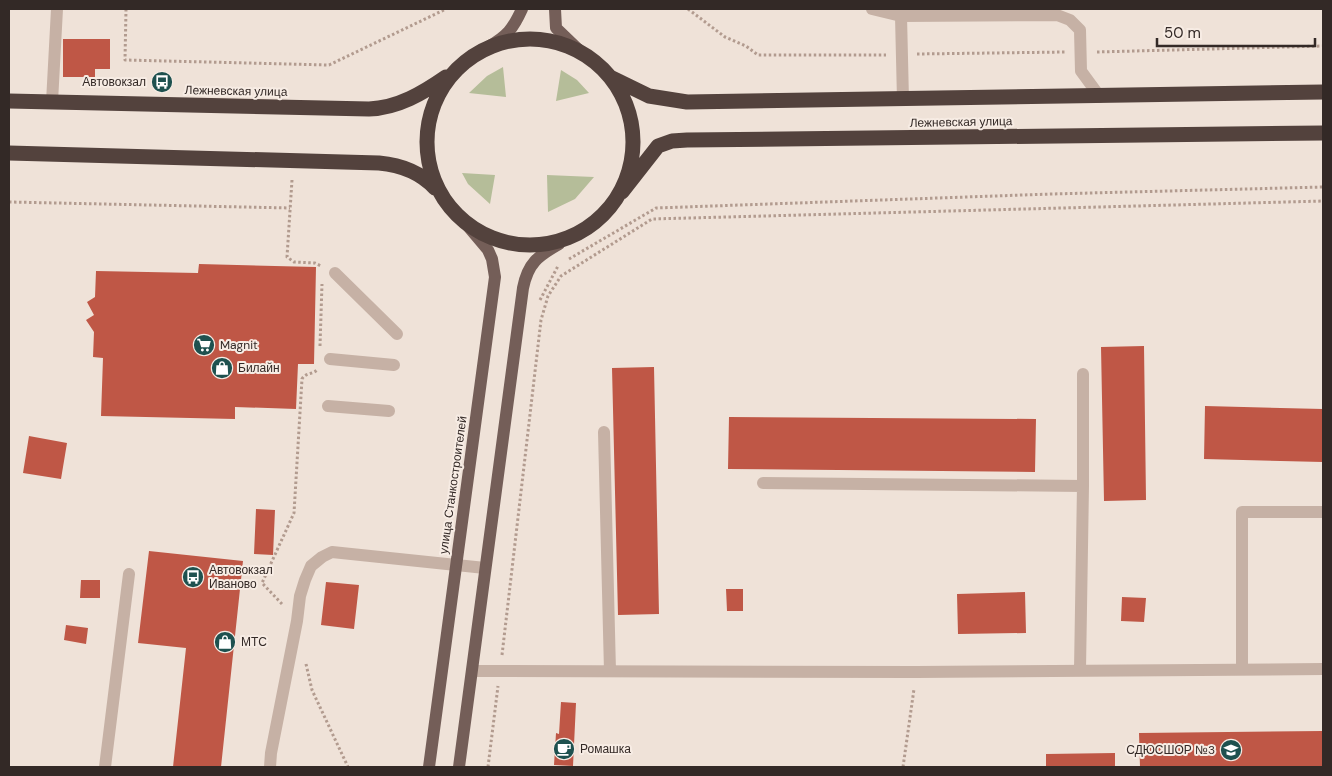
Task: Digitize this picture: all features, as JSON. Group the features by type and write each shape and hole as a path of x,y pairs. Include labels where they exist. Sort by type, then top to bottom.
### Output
{"highway":[{"path":"559,244 529,246 499,240 472,228 444,201 438,191 433,180 427,155 428,129 434,104 453,72 471,57 488,47 502,42 531,39 558,43 581,52 610,77 621,94 628,113 632,133 630,166 622,192"},
{"name":"Лежневская улица","path":"9,101 380,109 417,95 453,72"},
{"name":"Лежневская улица","path":"610,77 649,96 687,102 1323,92"},
{"name":"Лежневская улица","path":"559,244 594,222 609,208 658,146 672,141 1323,133"},
{"path":"9,153 379,163 402,166 428,181 438,191"}],"main road":[{"path":"488,47 500,40 511,30 522,9"},
{"path":"555,9 556,28 581,52"},
{"name":"улица Станкостроителей","path":"429,767 495,277 492,259 488,250 461,218"},
{"path":"459,767 525,278 529,268 537,258 559,244"}],"street":[{"path":"52,102 57,9"},
{"path":"872,9 901,16 941,12 1057,15 1070,20 1080,30 1081,71 1100,97"},
{"path":"901,16 903,100"},
{"path":"335,273 397,334"},
{"path":"325,357 394,364"},
{"path":"1080,670 1083,374"},
{"path":"328,406 389,411"},
{"path":"604,432 610,671"},
{"path":"763,483 1083,486"},
{"path":"1242,669 1242,512 1323,512"},
{"path":"270,767 300,596 308,572 316,561 332,552 485,568"},
{"path":"105,767 128,574"},
{"path":"472,671 916,672 1323,669"}],"path":[{"path":"126,9 126,60 329,65 446,9"},
{"path":"688,9 725,37 746,46 758,55 1081,52 1323,46"},
{"path":"292,180 287,257 294,262 315,263"},
{"path":"537,305 557,266 656,208 1041,194 1323,187"},
{"path":"488,767 541,320 548,296 561,276 652,219 1323,201"},
{"path":"9,202 290,208"},
{"path":"322,281 325,357"},
{"path":"294,513 301,382 303,376 312,373"},
{"path":"904,767 916,672"}],"green space":[{"path":"503,67 506,97 469,93 487,76"},
{"path":"561,70 577,80 589,93 556,101"},
{"path":"462,173 495,175 490,204 468,184"},
{"path":"547,175 594,177 575,199 548,212"}],"building":[{"path":"63,39 110,39 110,69 95,69 95,77 63,77"},
{"name":"Magnit","path":"199,264 316,267 314,364 298,364 296,409 235,407 235,419 101,416 103,358 93,357 94,332 86,320 94,315 87,302 95,297 96,271 198,273"},
{"path":"1144,346 1146,500 1104,501 1101,347"},
{"path":"654,367 659,614 618,615 612,368"},
{"path":"1205,406 1323,409 1323,462 1204,459"},
{"path":"729,417 1036,419 1035,472 728,469"},
{"path":"29,436 67,443 61,479 23,473"},
{"path":"256,509 275,510 273,555 254,554"},
{"path":"149,551 243,561 221,767 173,767 186,648 138,643"},
{"path":"81,580 100,580 100,598 80,598"},
{"path":"326,582 359,585 354,629 321,625"},
{"path":"726,589 743,589 743,611 727,611"},
{"path":"1025,592 1026,633 958,634 957,594"},
{"path":"1122,597 1146,598 1144,622 1121,621"},
{"path":"66,625 88,628 86,644 64,640"},
{"name":"Ромашка","path":"561,702 576,703 573,766 554,765 556,733 559,734"},
{"name":"СДЮСШОР №3","path":"1323,731 1323,767 1140,767 1139,733"},
{"path":"1115,753 1115,767 1046,767 1046,754"}],"place":[{"name":"Автовокзал","path":"162,82"},
{"name":"Magnit","path":"204,345"},
{"name":"Билайн","path":"222,368"},
{"name":"Автовокзал Иваново","path":"193,577"},
{"name":"МТС","path":"225,642"},
{"name":"Ромашка","path":"564,749"},
{"name":"СДЮСШОР №3","path":"1231,750"}]}
